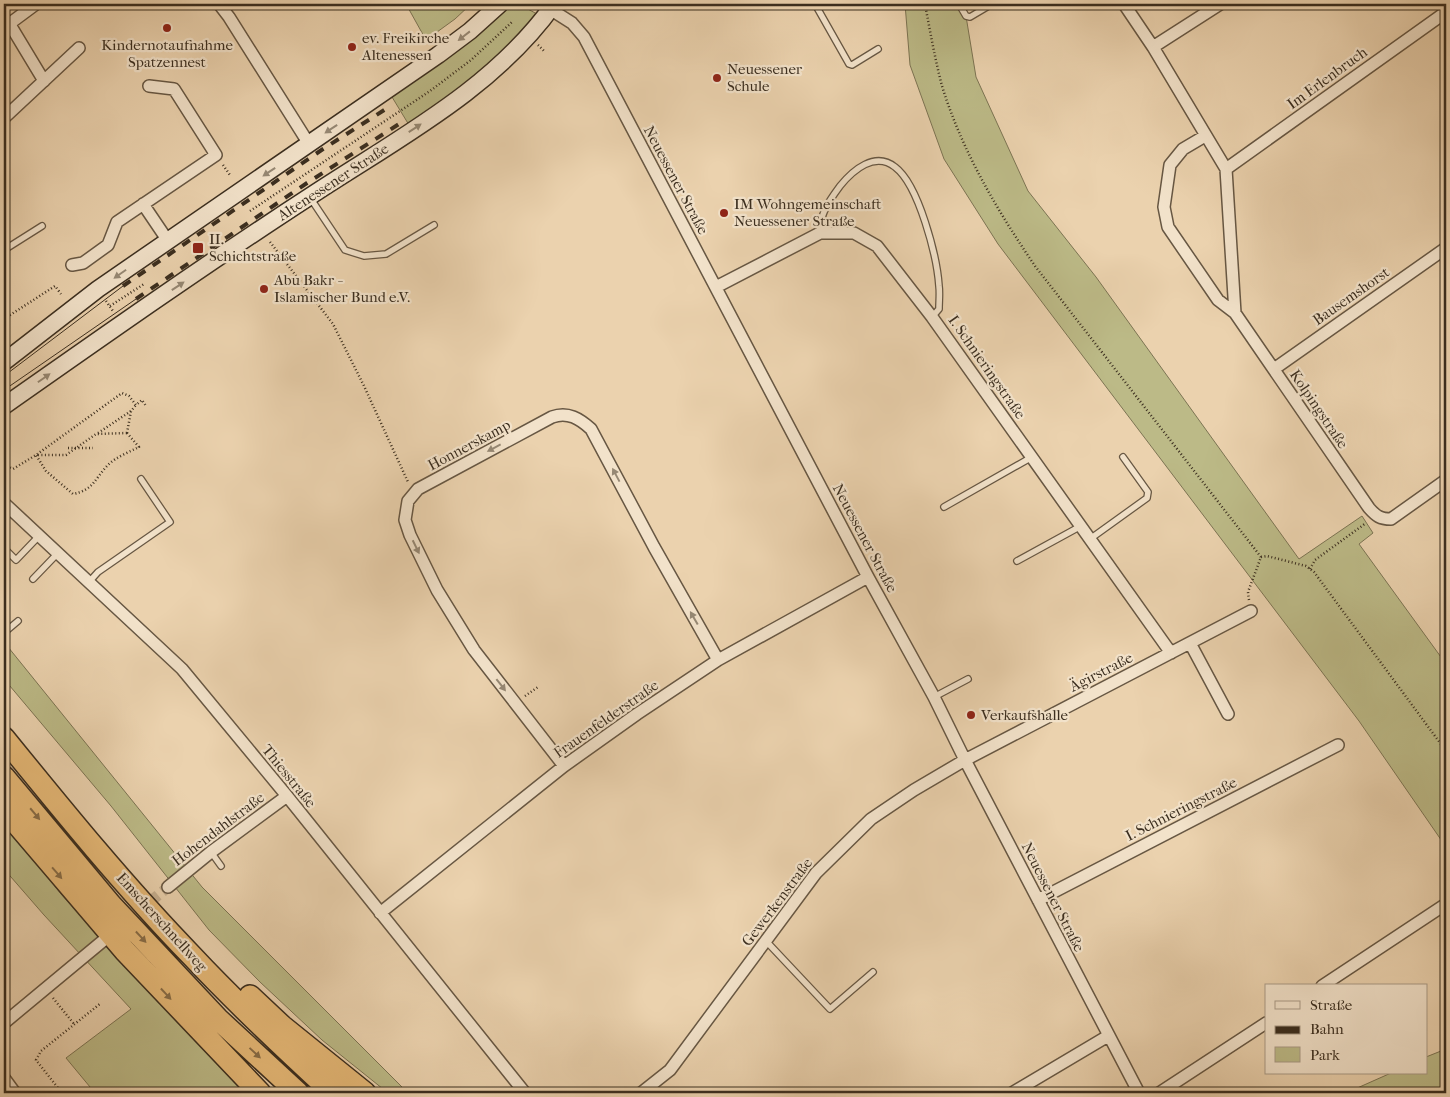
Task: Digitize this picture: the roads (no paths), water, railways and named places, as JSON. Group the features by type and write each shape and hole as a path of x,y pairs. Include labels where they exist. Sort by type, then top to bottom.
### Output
{"highway":[{"name":"Emscherschnellweg","path":"4,738 60,808 191,955 267,1033 333,1093"},
{"name":"Emscherschnellweg","path":"4,777 118,912 218,1019 298,1093"},
{"path":"4,809 125,951 260,1093"},
{"path":"116,872 179,925 236,983 282,1026 366,1093"}],"main road":[{"path":"4,362 98,289 438,55 470,31 500,4"},
{"name":"Altenessener Straße","path":"4,406 122,323 309,197 434,117 479,82 523,42 547,6"}],"street":[{"path":"36,4 7,26 44,80"},
{"path":"219,4 229,16 309,144"},
{"path":"1124,4 1153,47 1226,169 1235,313"},
{"path":"1153,47 1220,4"},
{"name":"Neuessener Straße","path":"547,6 572,22 584,37 868,576 934,697 1139,1093"},
{"name":"Im Erlenbruch","path":"1226,169 1446,12"},
{"path":"4,118 79,48"},
{"path":"72,265 83,263 108,245 117,222 216,155 174,89 149,86"},
{"name":"Kolpingstraße","path":"1205,136 1183,149 1170,165 1164,207 1168,227 1218,300 1235,313 1369,508 1379,518 1391,519 1446,480"},
{"path":"143,204 168,240"},
{"name":"I. Schnieringstraße","path":"716,287 820,233 854,233 877,246 932,316 1171,653"},
{"name":"Bausemshorst","path":"1274,369 1446,248"},
{"name":"Honnerskamp","path":"564,766 474,650 437,590 410,535 405,520 408,501 418,489 552,417 562,415 581,419 591,429 654,547 718,660"},
{"name":"Thiesstraße","path":"4,503 182,669 287,796 525,1093"},
{"name":"Frauenfelderstraße","path":"380,913 564,766 718,660 868,576"},
{"name":"Ägirstraße","path":"965,760 1250,611"},
{"path":"1190,643 1228,714"},
{"name":"I. Schnieringstraße","path":"1038,900 1338,745"},
{"name":"Gewerkenstraße","path":"641,1093 670,1070 816,873 871,819 914,790 965,760"},
{"name":"Hohendahlstraße","path":"168,886 210,852 287,796"},
{"path":"1325,984 1446,904"},
{"path":"4,1023 104,940"},
{"path":"1159,1093 1265,1024"},
{"path":"1012,1093 1108,1036"},
{"path":"4,1078 15,1093"}],"lane":[{"path":"816,4 849,64 852,65 878,48"},
{"path":"958,4 966,16 970,17 992,4"},
{"path":"820,233 820,220 830,198 857,168 876,161 887,162 896,168 906,180 918,203 931,242 939,286 939,309 932,316"},
{"path":"309,197 345,250 364,256 386,254 434,226"},
{"path":"4,250 42,226"},
{"path":"1090,539 1147,498 1148,492 1123,456"},
{"path":"944,507 1032,457"},
{"path":"89,582 98,572 170,522 141,479"},
{"path":"1017,561 1081,526"},
{"path":"4,548 16,560 39,536"},
{"path":"33,580 58,553"},
{"path":"4,630 5,632 18,621"},
{"path":"934,697 968,679"},
{"path":"210,852 221,866"},
{"path":"766,941 830,1009 873,972"}],"tunnel":[{"path":"124,923 168,887"}],"tram line":[{"path":"4,376 123,286"},
{"path":"4,390 136,299"}],"railway":[{"path":"123,286 323,149 389,107"},
{"path":"136,299 307,183 399,124"}],"place":[{"name":"Kindernotaufnahme Spatzennest","path":"167,28"},
{"name":"ev. Freikirche Altenessen","path":"352,47"},
{"name":"Neuessener Schule","path":"717,78"},
{"name":"IM Wohngemeinschaft Neuessener Straße","path":"724,213"},
{"name":"II. Schichtstraße","path":"198,248"},
{"name":"Abu Bakr - Islamischer Bund e.V.","path":"264,289"},
{"name":"Verkaufshalle","path":"971,715"}]}
